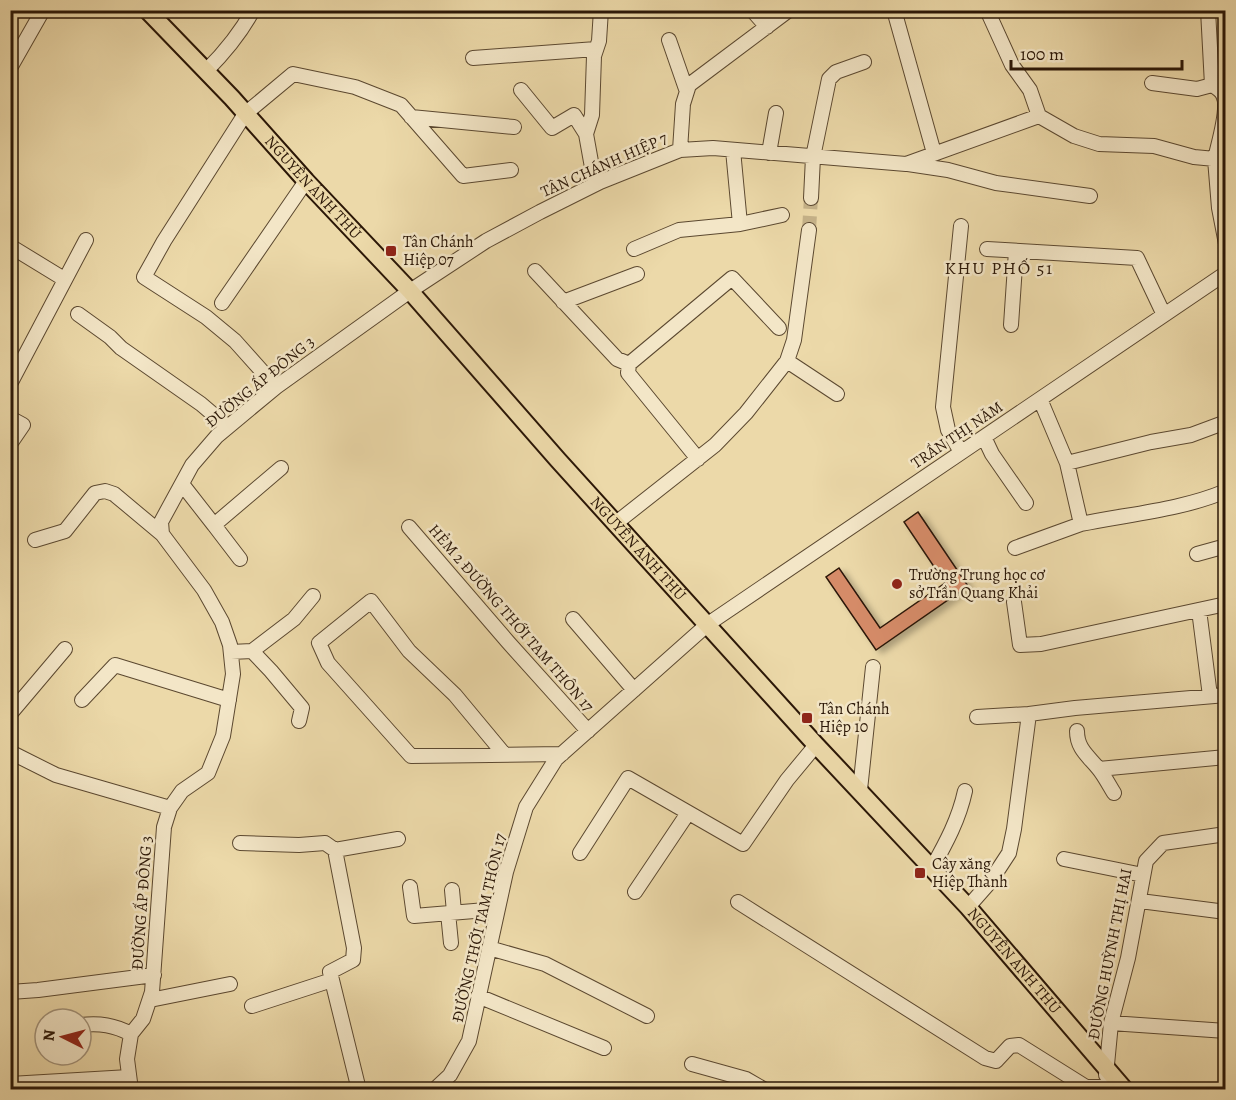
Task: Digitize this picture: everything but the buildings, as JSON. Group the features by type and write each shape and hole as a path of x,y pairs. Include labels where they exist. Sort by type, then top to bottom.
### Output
{"main road":[{"name":"NGUYỄN ẢNH THỦ","path":"147,10 410,291 816,745 968,907 1125,1089"}],"street":[{"path":"10,68 43,10"},
{"path":"206,71 241,32 253,10"},
{"path":"586,134 592,115 601,10"},
{"path":"752,10 767,27"},
{"path":"669,40 686,89 693,81 789,10"},
{"path":"894,10 934,153"},
{"path":"987,10 1012,65 1030,90 1039,116 1074,136 1099,144 1154,146 1194,157 1215,159"},
{"path":"1208,10 1212,85"},
{"path":"473,58 596,49"},
{"path":"811,198 813,157 830,79 836,72 864,62"},
{"path":"276,387 235,341 206,317 144,277 164,241 245,114 293,74 354,87 401,105 463,176 512,170"},
{"path":"1152,83 1197,88 1212,85 1219,89 1225,100 1215,159 1219,208 1226,243"},
{"name":"TÂN CHÁNH HIỆP 7","path":"410,291 486,242 596,184 680,150 686,89"},
{"path":"521,90 552,128 574,115 586,134 596,184"},
{"path":"769,153 776,113"},
{"path":"906,164 1039,116"},
{"path":"411,117 514,127"},
{"path":"680,150 733,150 906,164 948,170 996,183 1090,196"},
{"path":"733,150 740,224"},
{"path":"222,303 306,181"},
{"path":"634,249 679,230 740,224 782,215"},
{"path":"961,226 943,407 948,430 961,452"},
{"path":"616,523 715,445 746,413 787,362 794,340 805,273 809,230"},
{"path":"10,384 86,240"},
{"path":"10,246 64,279"},
{"path":"987,249 1137,258 1164,315"},
{"path":"1011,325 1016,251"},
{"path":"535,271 617,359 629,364"},
{"name":"TRẦN THỊ NĂM","path":"708,624 1226,273"},
{"path":"563,302 637,274"},
{"path":"698,459 627,373 629,364 732,278 779,328"},
{"name":"ĐƯỜNG ẤP ĐÔNG 3","path":"130,1083 127,1059 131,1034 143,1019 150,1000 154,975 164,827 170,808 182,791 208,772 223,736 233,674 231,652 222,622 204,590 162,534 161,522 192,465 217,436 276,387 410,291"},
{"path":"78,314 110,337 121,348 201,404 228,427"},
{"path":"787,362 837,394"},
{"path":"1040,399 1067,463 1081,524"},
{"path":"10,418 22,425 10,444"},
{"path":"1067,463 1151,442 1191,435 1226,422"},
{"path":"984,437 992,454 1026,503"},
{"path":"214,525 281,468"},
{"path":"182,484 240,559"},
{"path":"36,540 65,531 95,493 105,491 114,494 162,534"},
{"path":"1015,548 1081,524 1173,506 1212,497 1226,491"},
{"name":"HẺM 2 ĐƯỜNG THỚI TAM THÔN 17","path":"409,527 588,731"},
{"path":"1197,554 1226,546"},
{"path":"231,652 252,651 294,619 313,596"},
{"path":"504,754 455,695 409,651 371,601 319,643 328,663 411,756 562,754"},
{"path":"1014,602 1020,645 1041,644 1226,604"},
{"path":"1199,610 1210,696"},
{"path":"573,619 634,690"},
{"name":"ĐƯỜNG THỚI TAM THÔN 17","path":"434,1089 450,1074 469,1041 506,872 526,807 556,759 708,624"},
{"path":"10,714 65,649"},
{"path":"252,651 302,708 299,721"},
{"path":"82,699 115,665 229,700"},
{"path":"860,790 873,667"},
{"path":"977,717 1226,695"},
{"path":"968,907 990,882 1009,853 1019,797 1029,714"},
{"path":"1077,730 1077,740 1081,749 1099,769 1114,793"},
{"path":"580,853 628,778 743,844 787,780 816,745"},
{"path":"10,752 56,775 170,808"},
{"path":"1099,769 1226,757"},
{"path":"932,868 961,812 965,791"},
{"path":"635,892 688,813"},
{"name":"ĐƯỜNG HUỲNH THỊ HAI","path":"1105,1088 1111,1023 1128,958 1146,861 1163,843 1226,834"},
{"path":"240,843 299,845 325,843 335,849 398,839"},
{"path":"335,849 354,948 353,960 330,972 358,1089"},
{"path":"1064,859 1143,875"},
{"path":"410,887 414,916 498,909"},
{"path":"451,943 452,890"},
{"path":"1140,901 1226,912"},
{"path":"738,902 985,1058 996,1061 1010,1046 1019,1045 1086,1088 1105,1088"},
{"path":"489,948 545,964 647,1016"},
{"path":"10,992 154,975"},
{"path":"252,1006 332,980"},
{"path":"150,1000 230,984"},
{"path":"478,996 604,1048"},
{"path":"1111,1023 1226,1031"},
{"path":"93,1024 117,1027 131,1034"},
{"path":"692,1064 746,1079 765,1089"},
{"path":"10,1084 130,1083"}],"tunnel":[{"path":"809,230 811,198"}],"place":[{"name":"Tân Chánh Hiệp 07","path":"391,251"},
{"name":"Trường Trung học cơ sở Trần Quang Khải","path":"897,584"},
{"name":"Tân Chánh Hiệp 10","path":"807,718"},
{"name":"Cây xăng Hiệp Thành","path":"920,873"}],"district":[{"name":"KHU PHỐ 51","path":"999,268"}]}
